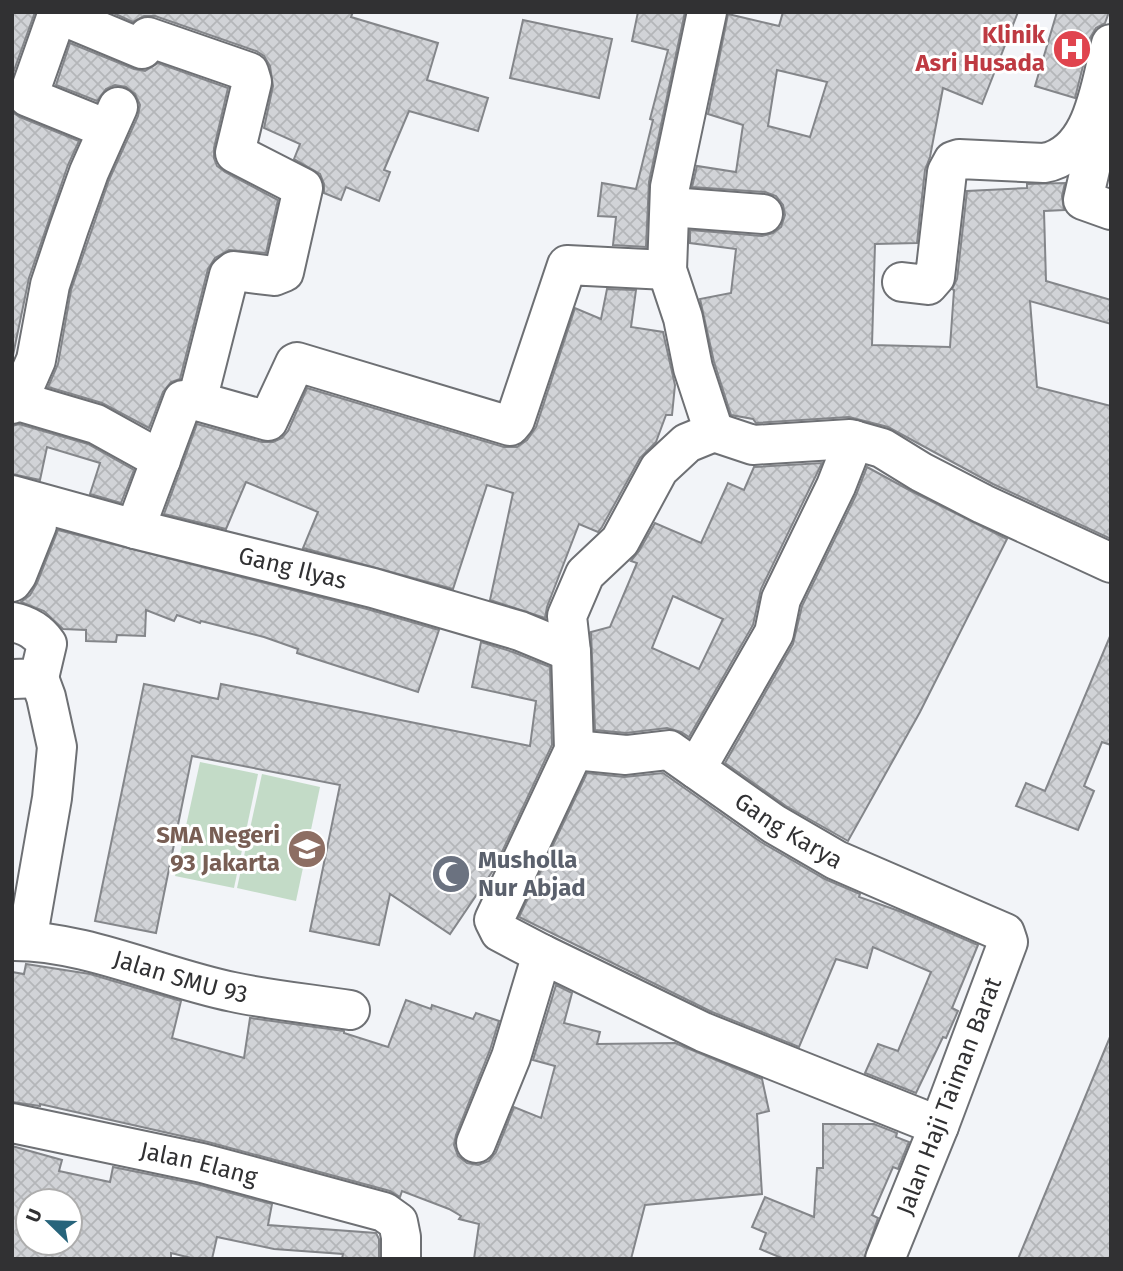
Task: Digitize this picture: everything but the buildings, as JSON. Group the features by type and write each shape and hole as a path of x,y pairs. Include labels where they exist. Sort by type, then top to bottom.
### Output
{"street":[{"path":"707,12 670,187 667,271 683,318 693,368 714,432"},
{"path":"160,460 96,424 15,403 36,360 50,285 89,172 112,118 28,97 58,13 142,49 148,37 248,72 253,82 235,153 300,184 303,188 284,272 274,276 234,271 229,275 197,401"},
{"path":"902,282 928,285 935,277 947,172 953,161 959,159 1044,163 1068,155 1094,112 1111,44"},
{"path":"1100,85 1107,94 1083,201 1111,210"},
{"path":"670,207 763,214"},
{"path":"135,529 183,400 197,401 268,421 297,362 510,426 515,420 567,265 667,271"},
{"path":"939,1126 703,1032 500,932 494,920 574,750 571,652 567,616 584,574 620,541 659,469 687,443 714,432 753,445 854,440 889,451 920,472 983,504 1111,563"},
{"path":"696,769 775,633 780,599 836,486 854,440"},
{"name":"Gang Ilyas","path":"12,495 135,529 373,588 520,631 571,652"},
{"path":"12,514 37,525 12,582"},
{"path":"12,622 33,629 47,643 25,678 46,696 57,747 52,798 20,941"},
{"name":"Gang Karya","path":"574,750 626,755 668,750 774,824 836,860 1005,933"},
{"name":"Jalan Haji Taiman Barat","path":"885,1259 939,1126 1008,942 1005,933"},
{"name":"Jalan SMU 93","path":"20,941 95,954 232,992 350,1010"},
{"path":"476,1143 511,1056 542,954"},
{"name":"Jalan Elang","path":"12,1123 202,1163 384,1212 398,1222 401,1259"}],"green space":[{"path":"200,762 258,774 234,888 175,876"},
{"path":"262,774 320,787 296,901 237,888"}],"place":[{"name":"Klinik Asri Husada","path":"1072,49"},
{"name":"SMA Negeri 93 Jakarta","path":"307,849"},
{"name":"Musholla Nur Abjad","path":"451,874"}]}
